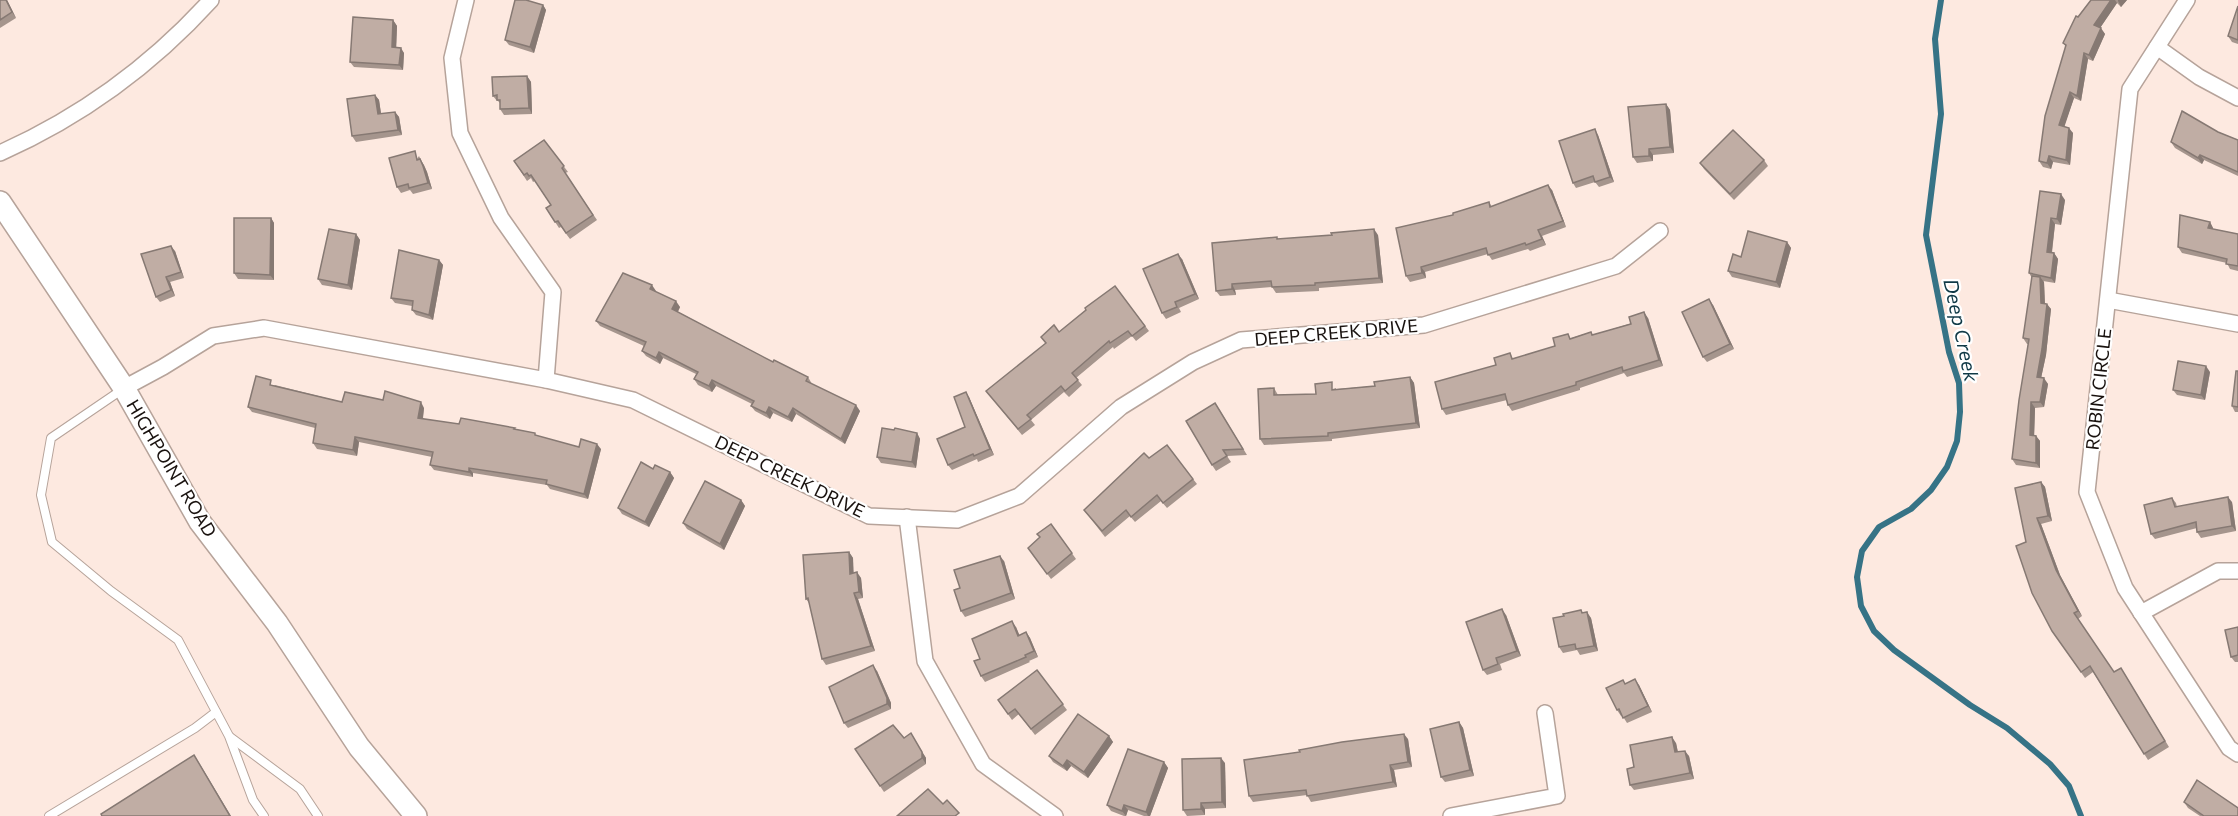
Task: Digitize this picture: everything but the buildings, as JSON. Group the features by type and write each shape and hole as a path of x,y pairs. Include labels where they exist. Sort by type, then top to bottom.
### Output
{"street":[{"path":"0,153 26,142 85,108 131,76 182,32 212,0"},
{"path":"466,0 452,58 460,133 501,218 553,292 546,380"},
{"name":"ROBIN CIRCLE","path":"2187,0 2130,89 2087,492 2125,588 2229,748 2238,754"},
{"path":"2157,47 2199,77 2238,98"},
{"name":"HIGHPOINT ROAD","path":"0,202 124,388 200,522 277,623 359,747 416,816"},
{"name":"DEEP CREEK DRIVE","path":"124,388 213,336 264,328 546,380 633,400 869,516 957,520 1019,496 1121,407 1193,362 1241,340 1424,325 1616,266 1660,231"},
{"path":"2108,300 2238,324"},
{"path":"908,518 925,661 983,764 1055,816"},
{"path":"2141,613 2218,571 2238,571"},
{"path":"1451,816 1557,796 1545,713"}],"lane":[{"path":"124,388 51,438 41,495 52,542 111,591 178,640 229,736 253,800 264,816"},
{"path":"49,816 195,728 216,712"},
{"path":"229,736 300,789 318,816"}],"waterway":[{"name":"Deep Creek","path":"1941,0 1935,39 1941,114 1926,235 1949,352 1959,383 1960,412 1957,441 1947,467 1931,490 1911,509 1879,527 1862,551 1857,577 1861,606 1874,631 1894,650 1970,705 2007,728 2050,764 2069,786 2081,816"}]}
